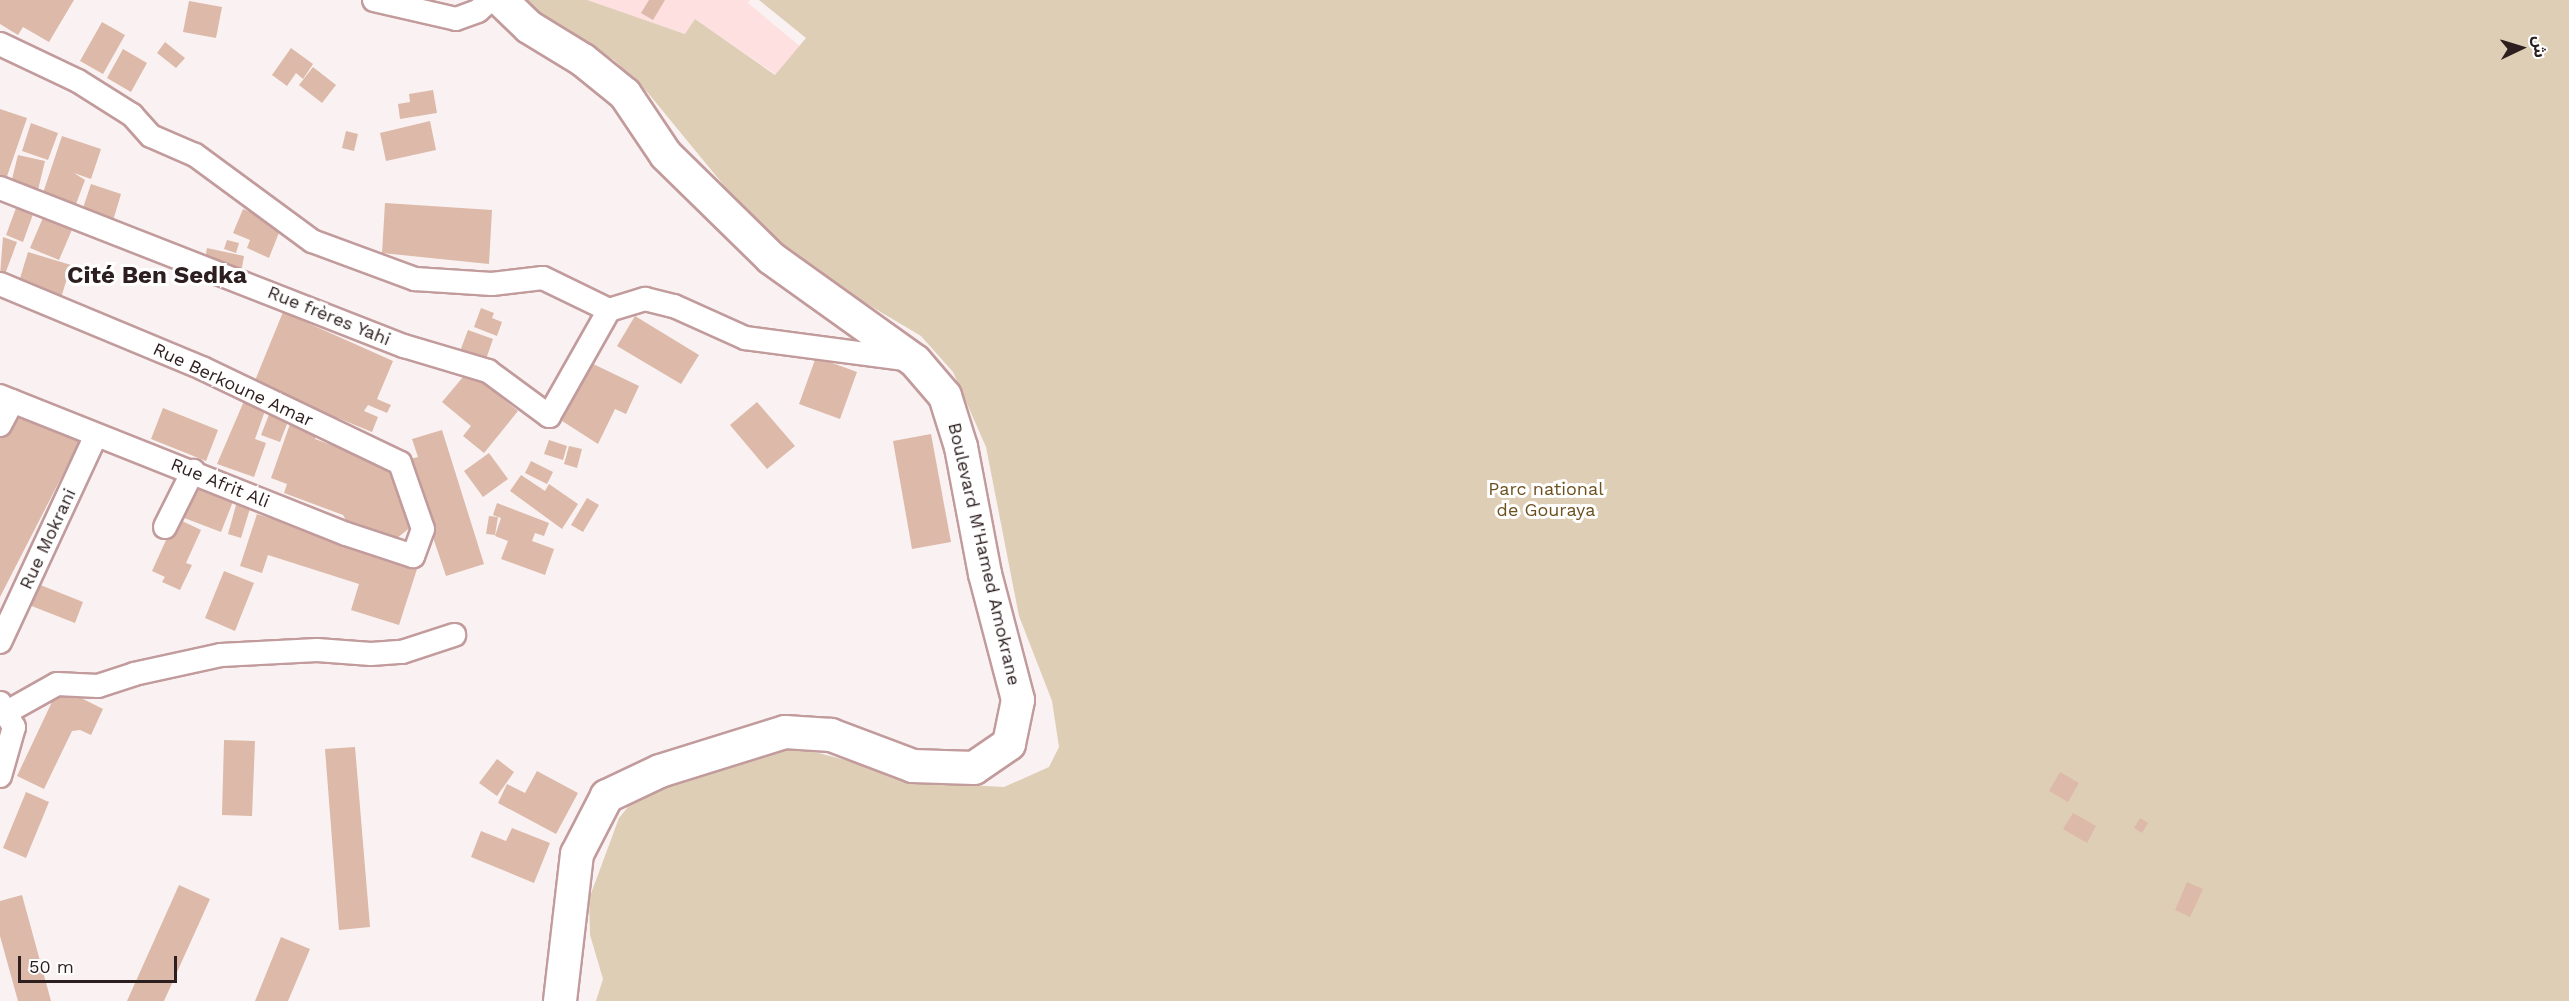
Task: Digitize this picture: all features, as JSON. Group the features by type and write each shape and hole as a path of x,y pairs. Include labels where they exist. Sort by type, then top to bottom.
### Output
{"main road":[{"name":"Boulevard M'Hamed Amokrane","path":"501,0 529,27 583,60 625,94 666,155 771,258 915,361 945,396 961,447 985,574 1018,700 1009,744 974,768 913,766 831,735 785,732 660,771 607,796 578,854 560,1001"}],"street":[{"path":"374,0 456,19 478,11 490,0"},
{"path":"0,44 78,81 132,115 151,136 195,155 312,241 415,279 492,284 543,278 609,310 645,299 674,306 745,338 915,361"},
{"name":"Rue frères Yahi","path":"0,188 404,346 488,371 549,416 609,310"},
{"name":"Rue Berkoune Amar","path":"0,284 204,369 400,463 423,529"},
{"path":"0,425 6,398"},
{"name":"Rue Afrit Ali","path":"6,398 346,534 413,556 423,529"},
{"name":"Rue Mokrani","path":"0,642 96,435"},
{"path":"165,527 193,471"},
{"path":"0,776 14,727 4,708 57,684 98,686 134,674 221,655 279,650 402,652 454,635"}],"shaded area":[{"path":"583,0 750,0 748,3 802,48 778,76 695,19 686,34"}],"green space":[{"name":"Parc national de Gouraya","path":"523,0 587,0 685,34 695,19 775,75 806,38 759,0 2569,0 2569,1001 596,1001 603,979 590,935 589,899 619,818 636,797 771,750 807,750 934,783 1004,787 1049,767 1059,747 1052,701 1019,616 986,447 953,372 921,336 820,276 767,238 648,93 614,60 533,12"}],"building":[{"path":"0,0 74,0 49,42 23,27 18,35 0,24"},
{"path":"649,0 665,0 653,20 641,13"},
{"path":"189,1 222,7 216,38 183,32"},
{"path":"102,22 125,35 103,74 80,61"},
{"path":"165,42 185,58 176,68 157,53"},
{"path":"291,48 313,64 303,79 296,73 287,86 272,75"},
{"path":"123,49 147,63 131,92 107,78"},
{"path":"313,67 336,85 322,103 299,85"},
{"path":"433,90 437,113 400,119 398,104 410,102 409,94"},
{"path":"0,109 27,118 5,182 0,180"},
{"path":"430,121 436,150 386,161 380,133"},
{"path":"31,123 58,133 48,160 22,151"},
{"path":"346,131 358,134 354,151 342,148"},
{"path":"62,136 101,149 91,179 74,173 85,180 76,204 43,193"},
{"path":"18,155 45,161 38,190 11,183"},
{"path":"91,184 121,194 112,224 81,214"},
{"path":"19,200 36,206 23,242 6,235"},
{"path":"385,203 492,210 489,264 382,253"},
{"path":"243,209 282,225 269,258 247,248 250,240 233,233"},
{"path":"45,213 74,225 59,260 30,248"},
{"path":"3,237 17,242 4,277 0,275"},
{"path":"227,240 239,243 236,253 224,249"},
{"path":"207,248 244,256 241,273 204,265"},
{"path":"28,252 71,265 61,298 18,285"},
{"path":"481,308 494,313 492,318 502,322 497,336 474,327"},
{"path":"283,312 393,361 377,399 391,405 387,413 368,405 364,411 378,417 372,432 338,418 337,422 254,383"},
{"path":"635,316 699,355 681,384 617,346"},
{"path":"468,330 493,339 485,362 459,354"},
{"path":"816,357 857,372 840,419 799,404"},
{"path":"587,361 639,386 626,414 615,409 598,444 559,419"},
{"path":"468,371 518,411 484,453 463,436 471,426 442,402"},
{"path":"244,401 266,408 255,439 266,443 254,477 217,464"},
{"path":"757,402 795,446 767,469 730,425"},
{"path":"15,407 80,441 0,597 0,436"},
{"path":"163,408 218,430 206,461 151,439"},
{"path":"270,412 289,419 280,442 261,435"},
{"path":"290,424 317,434 315,439 395,468 412,526 391,543 350,527 343,515 284,493 287,484 271,478"},
{"path":"442,430 484,564 446,576 407,460 418,457 412,439"},
{"path":"931,434 951,542 912,549 893,441"},
{"path":"549,440 567,446 563,460 544,454"},
{"path":"569,446 582,449 577,468 564,464"},
{"path":"489,453 508,479 483,497 464,471"},
{"path":"531,461 553,472 547,484 525,473"},
{"path":"521,475 545,491 549,484 578,504 562,529 510,491"},
{"path":"192,482 234,499 221,532 179,516"},
{"path":"238,498 252,502 241,538 228,534"},
{"path":"587,498 599,505 583,532 571,525"},
{"path":"497,503 549,523 544,536 535,533 532,541 554,549 545,575 501,559 508,541 495,536 501,518 493,515"},
{"path":"257,514 418,566 399,625 351,610 359,584 268,555 262,573 240,566"},
{"path":"489,516 498,517 495,535 486,534"},
{"path":"176,518 201,530 186,563 192,565 180,590 162,582 165,577 152,571"},
{"path":"224,571 254,583 235,631 205,618"},
{"path":"38,584 83,602 75,623 29,605"},
{"path":"59,687 103,709 91,735 80,730 72,731 44,789 17,776"},
{"path":"224,740 255,741 252,816 222,815"},
{"path":"355,747 370,927 339,930 325,749"},
{"path":"497,759 514,772 497,796 479,783"},
{"path":"537,771 578,793 556,834 498,803 507,784 525,793"},
{"path":"2060,772 2079,783 2068,802 2049,791"},
{"path":"26,792 49,802 26,858 3,848"},
{"path":"2073,813 2096,826 2087,843 2063,829"},
{"path":"2140,818 2148,823 2142,833 2134,828"},
{"path":"512,828 550,843 534,883 471,857 481,831 506,841"},
{"path":"2187,882 2203,889 2190,917 2175,910"},
{"path":"179,885 210,899 164,1001 127,1001"},
{"path":"22,895 51,1001 18,1001 0,936 0,901"},
{"path":"281,937 310,949 288,1001 255,1001"}],"district":[{"name":"Cité Ben Sedka","path":"157,276"}]}
